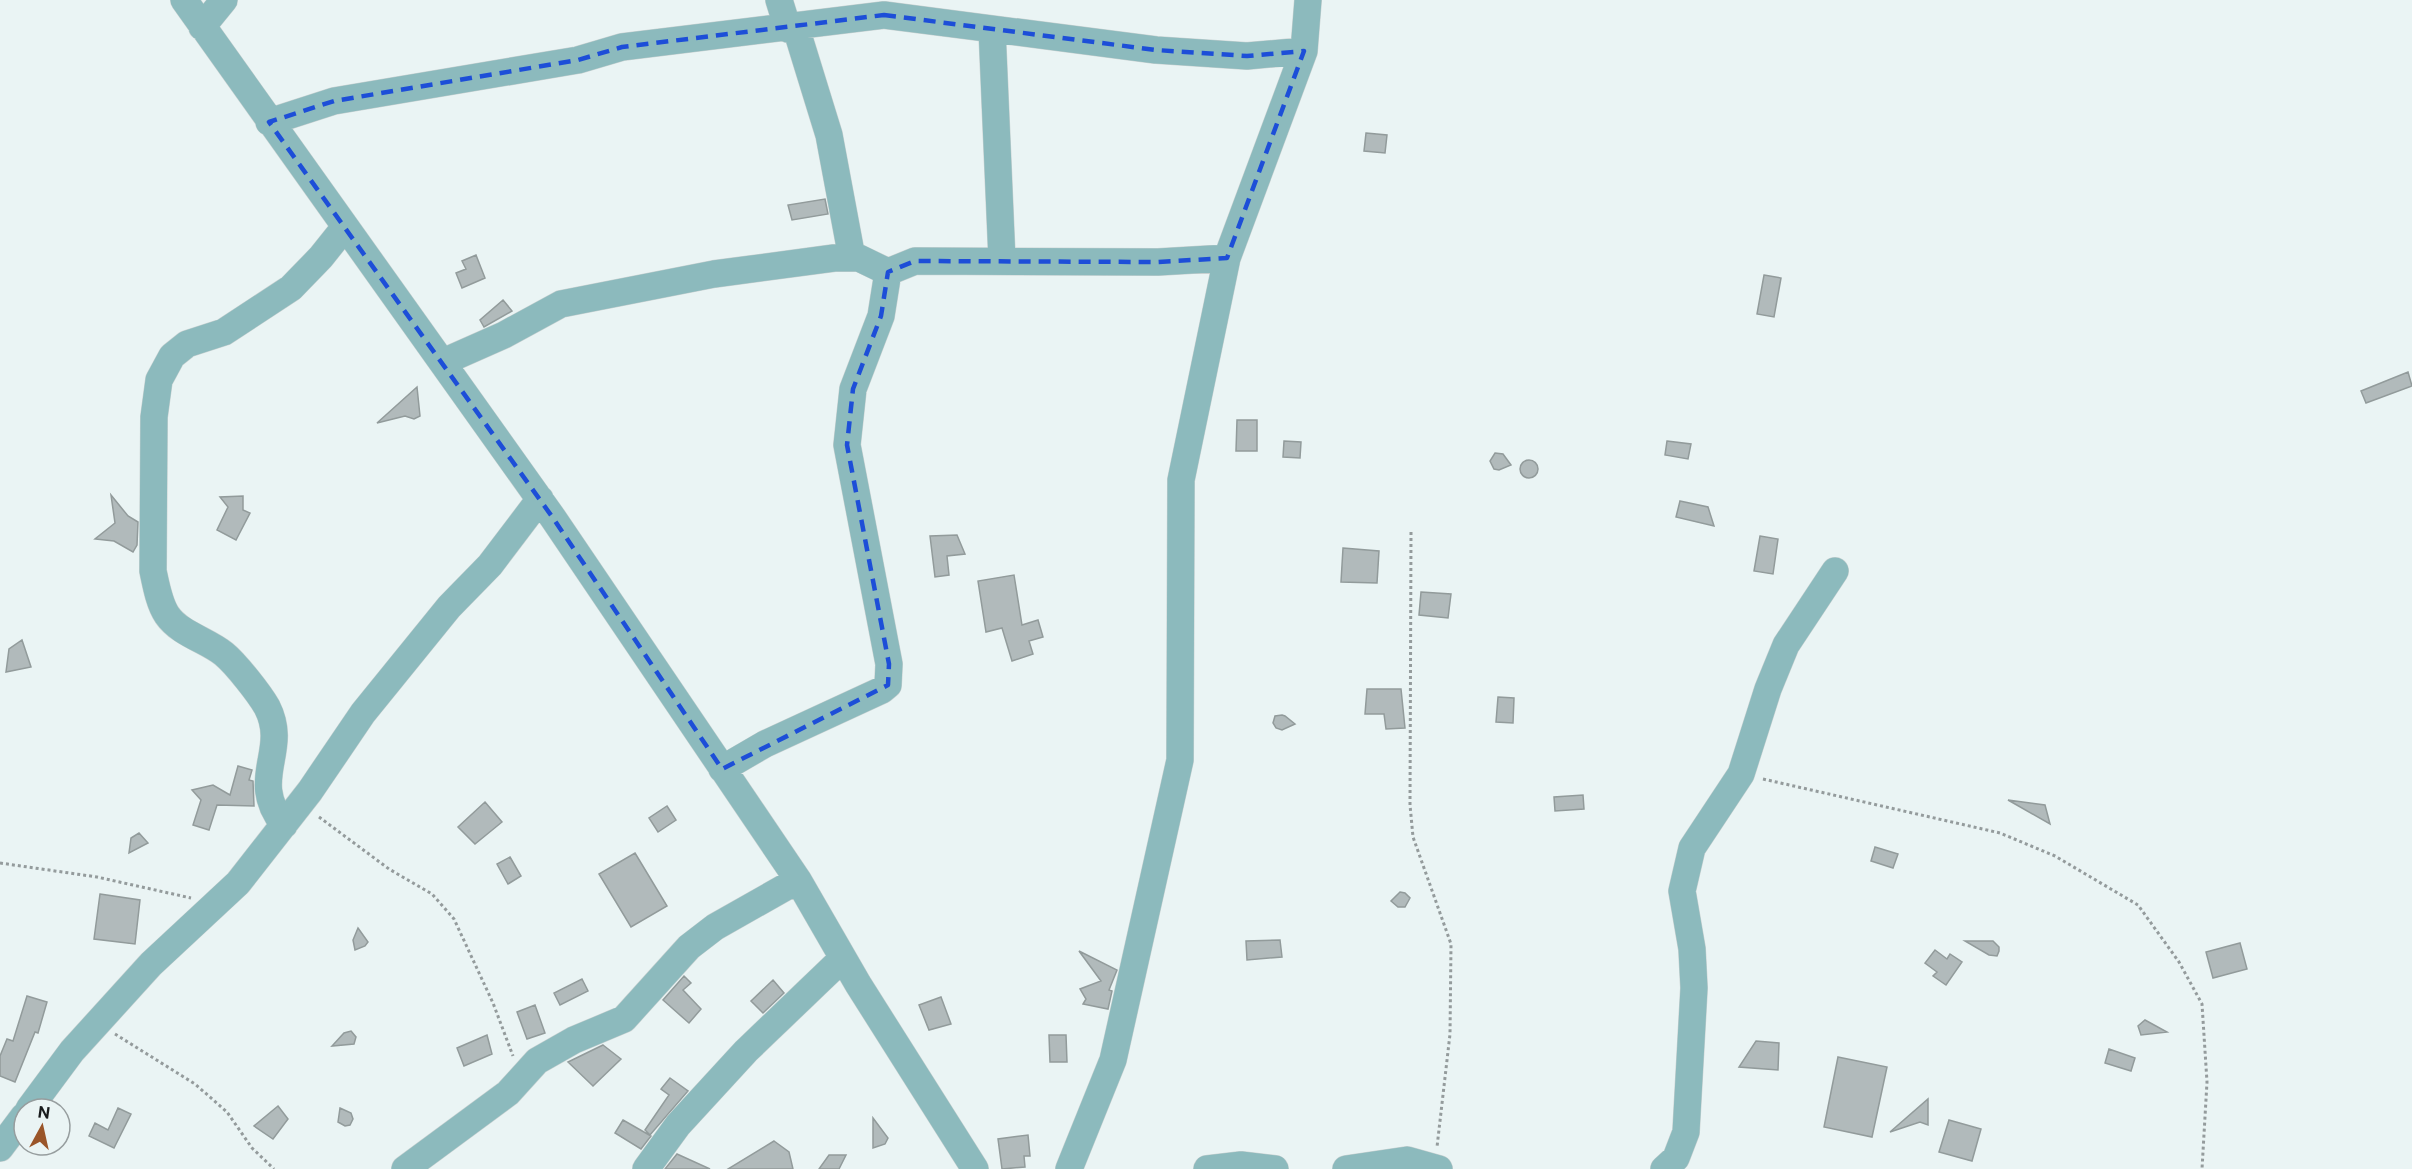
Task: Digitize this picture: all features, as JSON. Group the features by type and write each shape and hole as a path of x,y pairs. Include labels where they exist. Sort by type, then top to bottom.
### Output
{"street":[{"path":"184,0 540,499 798,880 843,958 975,1169"},
{"path":"202,27 224,0"},
{"path":"779,0 792,28 829,135 852,258"},
{"path":"1074,1168 1113,1060 1180,760 1181,480 1227,258 1304,51 1308,0"},
{"path":"269,122 334,101 578,60 622,47 717,33 792,28 884,15 1156,50 1247,56 1304,51"},
{"path":"992,29 1002,261"},
{"path":"292,814 272,810 267,793 267,778 275,748 267,707 224,654 191,634 167,615 157,592 153,571 154,417 159,380 172,356 187,344 224,332 291,288 321,257 345,227"},
{"path":"443,362 504,335 561,304 714,274 834,258 859,258 888,272 915,261 1158,262 1227,258"},
{"path":"722,769 765,744 882,690 888,685 889,664 847,445 854,389 881,316 888,272"},
{"path":"38,1097 72,1052 151,964 238,883 292,814 363,713 449,607 490,565 540,499"},
{"path":"1664,1169 1676,1158 1686,1132 1694,988 1692,949 1682,891 1692,848 1741,774 1768,689 1786,645 1835,572"},
{"path":"405,1169 508,1093 537,1061 574,1040 624,1019 689,947 715,927 798,880"},
{"path":"646,1169 678,1125 746,1051 843,958"},
{"path":"0,1148 12,1132"},
{"path":"1346,1169 1407,1160 1437,1168"},
{"path":"1207,1169 1241,1165 1275,1169"}],"path":[{"path":"1411,532 1410,805 1413,837 1451,944 1450,1034 1437,1168"},
{"path":"1741,774 2000,833 2055,856 2138,905 2179,962 2202,1004 2207,1082 2202,1169"},
{"path":"292,814 432,894 454,919 493,1003 522,1077"},
{"path":"0,863 97,877 216,904"},
{"path":"97,1023 195,1084 227,1112 252,1148 274,1169"}],"highlighted area":[{"path":"884,15 1156,50 1247,56 1304,51 1227,258 1158,262 915,261 888,272 881,316 853,389 847,445 889,664 888,685 722,769 553,518 269,122 334,101 578,60 622,47"}],"building":[{"path":"1366,133 1387,135 1385,153 1364,151"},
{"path":"825,199 828,214 792,220 788,205"},
{"path":"476,255 485,278 462,288 456,273 466,269 462,261"},
{"path":"1764,275 1781,278 1774,317 1757,314"},
{"path":"503,300 512,311 484,327 480,320"},
{"path":"2408,372 2412,386 2366,403 2361,391"},
{"path":"417,387 420,416 414,419 405,416 377,423"},
{"path":"1237,420 1257,420 1257,451 1236,451"},
{"path":"1284,441 1301,442 1300,458 1283,457"},
{"path":"1667,441 1691,444 1688,459 1665,455"},
{"path":"1495,453 1503,454 1511,465 1499,470 1494,469 1490,461"},
{"path":"1529,460 1535,463 1538,469 1535,475 1529,478 1523,475 1520,469 1523,463"},
{"path":"111,495 128,516 138,522 137,545 133,552 114,541 95,539 115,523"},
{"path":"243,496 243,510 250,513 236,540 217,530 228,507 220,497"},
{"path":"1680,501 1708,507 1714,526 1676,517"},
{"path":"957,535 965,554 947,556 949,575 935,577 930,536"},
{"path":"1760,536 1778,539 1773,574 1754,571"},
{"path":"1343,548 1379,551 1377,583 1341,582"},
{"path":"1014,575 1022,625 1038,620 1043,637 1029,641 1033,654 1012,661 1002,628 986,632 978,581"},
{"path":"1421,592 1451,594 1448,618 1419,615"},
{"path":"22,640 31,667 6,672 9,649"},
{"path":"1367,689 1401,689 1405,728 1386,729 1384,714 1365,714"},
{"path":"1498,697 1514,698 1513,723 1496,722"},
{"path":"1282,715 1295,724 1282,730 1276,728 1273,723 1275,716"},
{"path":"238,766 252,770 249,780 253,781 254,806 217,805 209,830 193,825 201,800 192,790 213,785 230,795"},
{"path":"1583,795 1584,809 1555,811 1554,797"},
{"path":"2008,800 2045,805 2050,824"},
{"path":"485,802 502,822 475,844 458,827"},
{"path":"667,806 676,820 658,832 649,818"},
{"path":"139,833 148,843 129,853 131,838"},
{"path":"1875,847 1898,854 1893,868 1871,861"},
{"path":"635,853 667,906 631,927 599,874"},
{"path":"510,857 521,876 508,884 497,864"},
{"path":"1400,892 1410,898 1405,907 1398,907 1391,901"},
{"path":"100,894 140,900 135,944 94,939"},
{"path":"358,928 368,942 365,946 355,950 353,940"},
{"path":"1280,940 1282,957 1247,960 1246,941"},
{"path":"1965,941 1993,941 1999,947 1999,951 1997,956 1989,955"},
{"path":"2240,943 2247,969 2213,978 2206,952"},
{"path":"1935,950 1947,959 1950,954 1962,962 1946,985 1933,976 1937,972 1925,963"},
{"path":"1079,951 1117,970 1109,990 1112,991 1108,1009 1083,1004 1086,999 1080,989 1101,981"},
{"path":"684,976 691,983 683,990 701,1009 689,1023 663,1000"},
{"path":"582,979 588,991 560,1005 554,993"},
{"path":"773,980 784,993 763,1013 751,1001"},
{"path":"27,996 47,1002 38,1033 35,1032 15,1082 0,1076 0,1056 7,1039 13,1041"},
{"path":"941,997 951,1024 929,1030 919,1005"},
{"path":"535,1005 545,1033 527,1039 517,1012"},
{"path":"2145,1020 2167,1032 2141,1035 2138,1026"},
{"path":"351,1031 356,1037 354,1044 332,1046 344,1033"},
{"path":"487,1035 492,1054 464,1066 457,1048"},
{"path":"1049,1035 1066,1035 1067,1062 1050,1062"},
{"path":"1756,1041 1779,1043 1778,1070 1739,1067"},
{"path":"603,1045 621,1059 593,1086 568,1062"},
{"path":"2109,1049 2135,1058 2131,1071 2105,1063"},
{"path":"1838,1057 1887,1067 1872,1137 1824,1127"},
{"path":"670,1078 688,1091 650,1135 645,1130 669,1095 661,1089"},
{"path":"1928,1099 1928,1125 1920,1122 1890,1132"},
{"path":"278,1106 288,1119 273,1139 254,1126"},
{"path":"118,1108 131,1114 114,1148 89,1136 95,1123 108,1130"},
{"path":"340,1108 351,1113 353,1119 350,1125 345,1126 338,1122"},
{"path":"873,1118 888,1138 885,1144 873,1148"},
{"path":"623,1120 651,1136 641,1149 615,1133"},
{"path":"1949,1120 1981,1129 1972,1161 1939,1152"},
{"path":"1028,1135 1030,1156 1024,1156 1025,1167 1002,1169 998,1139"},
{"path":"774,1141 789,1152 793,1169 728,1169"},
{"path":"677,1154 710,1169 665,1169"},
{"path":"829,1155 846,1155 839,1169 819,1169"}]}
